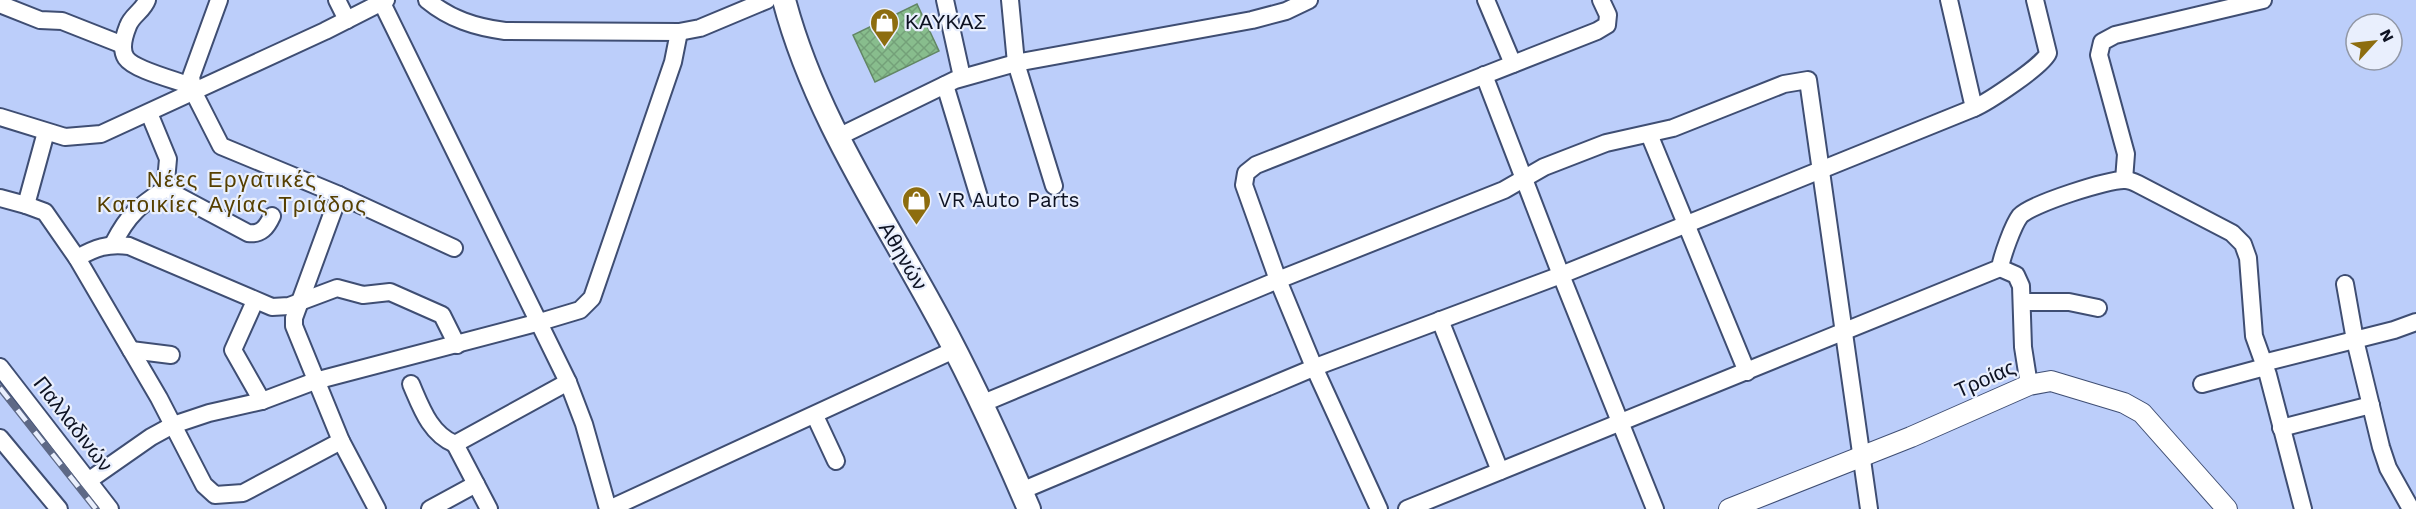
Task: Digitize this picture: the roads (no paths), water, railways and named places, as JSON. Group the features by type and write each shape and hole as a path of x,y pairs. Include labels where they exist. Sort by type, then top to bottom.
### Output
{"main road":[{"name":"Αθηνών","path":"784,0 792,32 808,75 838,137 954,350 1025,500"}],"street":[{"path":"147,0 145,8 128,25 123,53 130,63 193,89"},
{"path":"219,0 191,77 193,89 217,141 223,147 339,195 454,248"},
{"path":"337,0 347,20"},
{"path":"427,0 446,14 465,22 504,32 679,32 700,28 766,0"},
{"path":"945,0 962,77"},
{"path":"1010,0 1016,63 1054,186"},
{"path":"838,137 962,77 1016,63 1252,20 1281,13 1309,0"},
{"path":"1486,0 1513,64"},
{"path":"1379,509 1314,367 1278,279 1244,185 1246,173 1256,165 1607,25 1608,15 1601,0"},
{"path":"1949,0 1974,108"},
{"path":"1025,500 1314,367 1561,275 1974,108 2003,92 2022,75 2046,59 2048,53 2035,0"},
{"path":"2124,180 2127,159 2099,55 2102,42 2115,36 2263,0"},
{"path":"0,117 65,137 101,134 384,1 568,382 584,424 609,509 954,350"},
{"path":"4,4 40,20 62,21 123,45"},
{"path":"88,481 151,437 173,425 209,413 262,401 315,381 457,345 580,310 592,298 673,62 679,32"},
{"path":"1484,75 1655,509"},
{"path":"981,404 1278,279 1510,187 1544,167 1606,143 1673,128 1784,84 1808,80 1869,509"},
{"path":"945,85 979,197"},
{"path":"148,113 168,159 165,181 180,199 248,233 261,231 272,216"},
{"path":"26,205 46,132"},
{"path":"1650,134 1747,372"},
{"path":"2000,268 2016,222 2024,213 2066,195 2124,180 2133,182 2227,230 2242,242 2249,266 2254,336 2303,509"},
{"path":"113,244 125,221 133,212 168,187"},
{"path":"339,195 294,318 294,326 341,441 377,509"},
{"path":"0,198 45,212 77,258 173,425 204,485 212,493 223,496 243,494 341,441"},
{"path":"77,258 93,249 113,244 129,246 255,301 280,307 337,288 361,295 390,292 442,315 457,345"},
{"path":"1407,509 2000,268 2012,273 2018,279 2023,302 2022,337 2029,385"},
{"path":"2345,284 2355,340 2388,468 2411,509"},
{"path":"255,301 233,350 262,401"},
{"path":"2023,302 2069,302 2098,308"},
{"path":"1440,320 1500,471"},
{"path":"2202,384 2416,322"},
{"path":"131,350 171,355"},
{"name":"Παλλαδινών","path":"0,367 110,509"},
{"name":"Τροίας","path":"1729,509 1862,457 2029,385 2051,381 2113,400 2146,416 2227,509"},
{"path":"455,444 568,382"},
{"path":"411,384 427,418 444,440 455,444 489,509"},
{"path":"2281,428 2371,405"},
{"path":"815,416 836,461"},
{"path":"0,438 58,509"},
{"path":"430,509 476,484"}],"railway":[{"path":"0,388 96,509"}],"place":[{"name":"ΚΑΥΚΑΣ","path":"884,48"},
{"name":"VR Auto Parts","path":"917,226"}],"district":[{"name":"Νέες Εργατικές Κατοικίες Αγίας Τριάδος","path":"232,192"}]}
